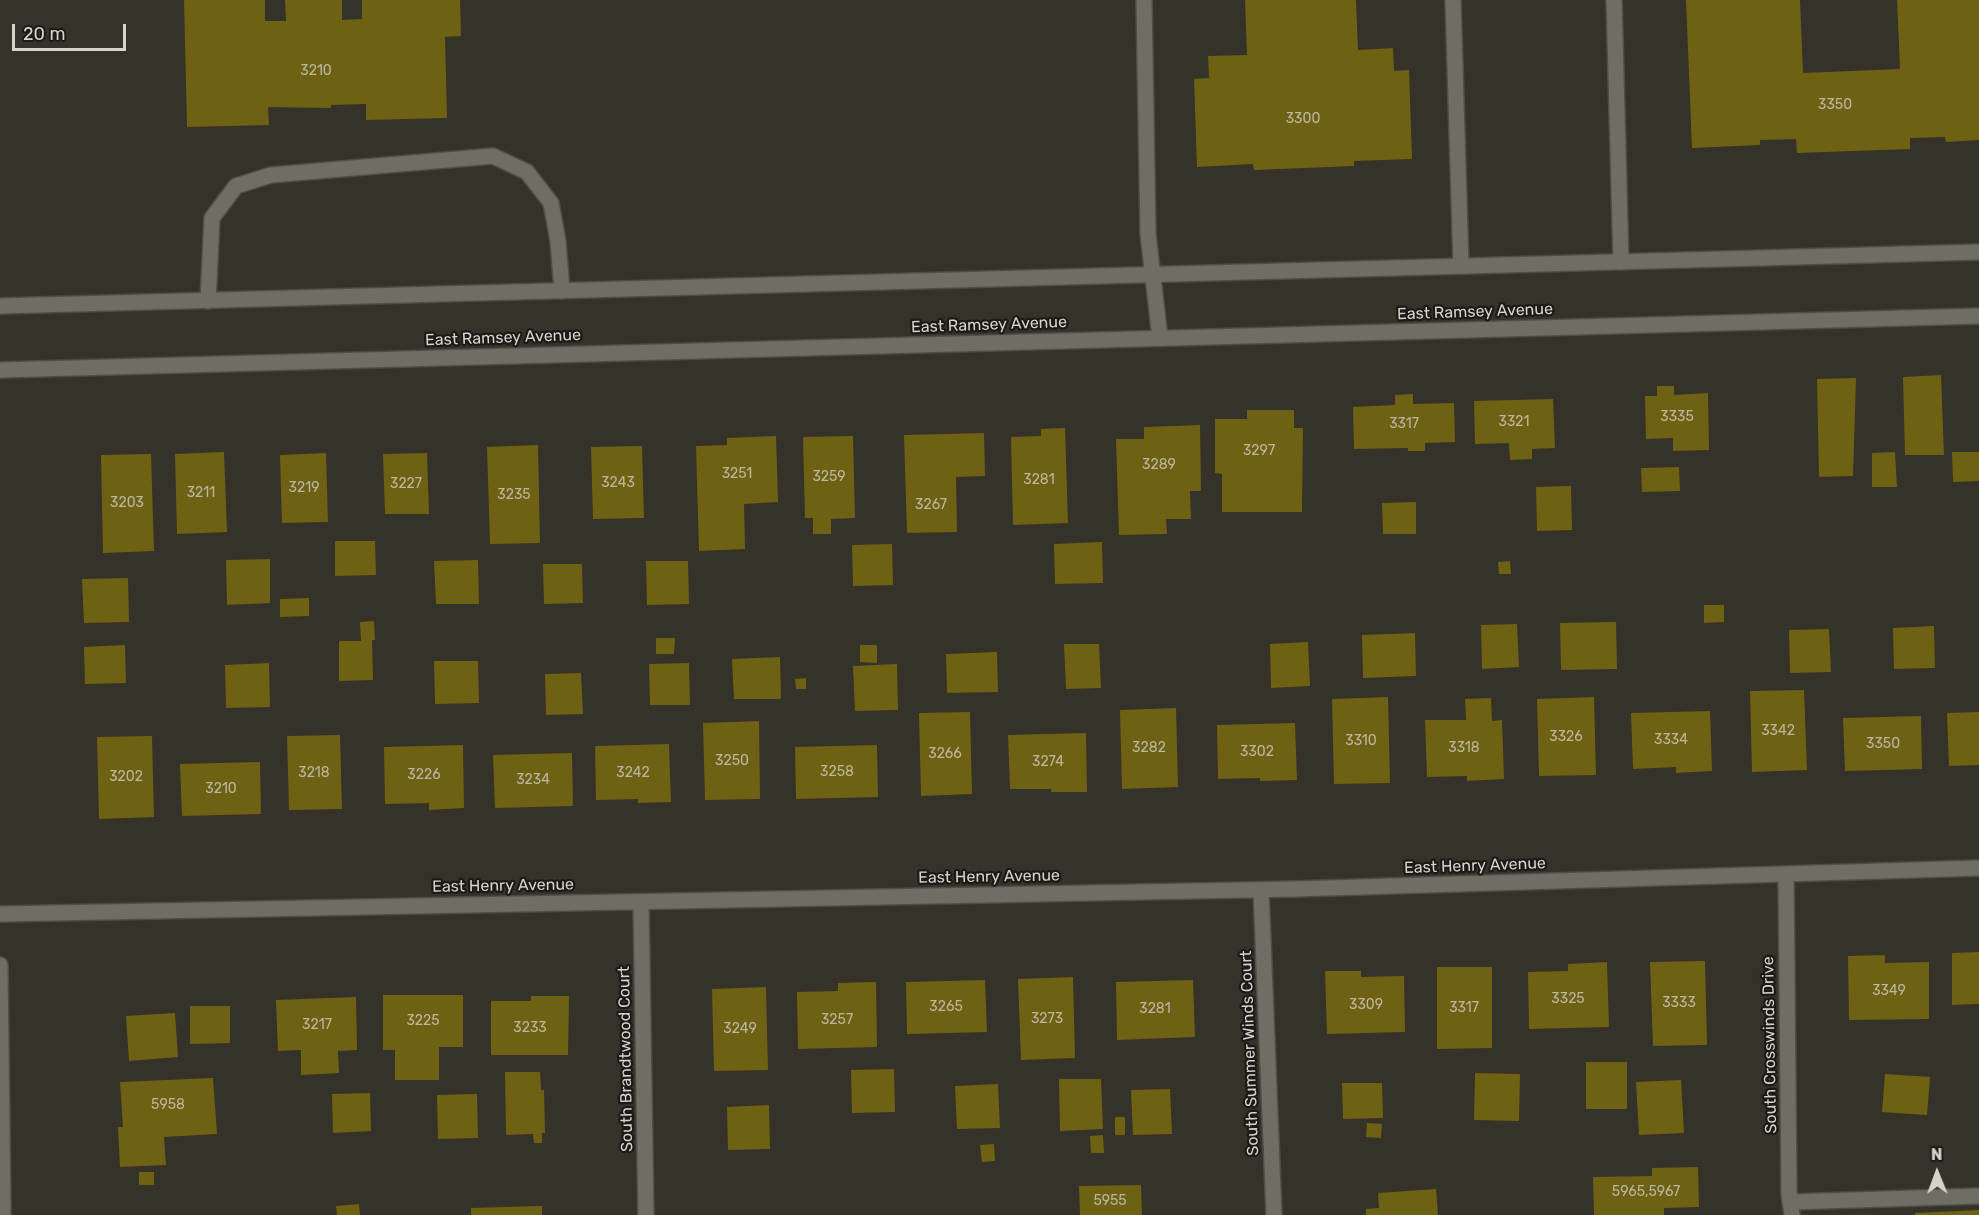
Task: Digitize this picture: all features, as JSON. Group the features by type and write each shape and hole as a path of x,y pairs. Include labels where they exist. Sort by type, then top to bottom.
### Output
{"street":[{"path":"1144,0 1148,234 1160,338"},
{"path":"1453,0 1461,266"},
{"path":"1614,0 1622,262"},
{"path":"208,301 212,218 236,186 271,175 493,156 527,172 551,203 558,241 562,291"},
{"path":"0,306 1979,252"},
{"name":"East Ramsey Avenue","path":"0,370 1979,316"},
{"name":"East Henry Avenue","path":"0,914 1261,890 1979,868"},
{"name":"South Crosswinds Drive","path":"1786,874 1791,1208"},
{"name":"South Summer Winds Court","path":"1261,890 1274,1215"},
{"name":"South Brandtwood Court","path":"641,902 646,1215"},
{"path":"0,965 3,1215"},
{"path":"1791,1208 1979,1196"}],"building":[{"path":"184,0 265,0 265,21 286,21 285,0 342,0 342,20 362,19 362,0 460,0 461,36 445,37 447,118 366,120 366,104 331,105 331,108 268,107 269,125 187,127"},
{"path":"1245,0 1356,0 1358,50 1393,48 1394,71 1409,70 1412,159 1354,161 1354,166 1254,170 1253,164 1197,167 1194,79 1209,78 1208,56 1247,55"},
{"path":"1686,0 1800,0 1803,73 1900,69 1897,0 1979,0 1979,140 1946,142 1945,137 1910,138 1910,149 1797,153 1796,139 1760,140 1760,145 1692,148"},
{"path":"1941,375 1944,455 1905,455 1903,377"},
{"path":"1856,378 1853,476 1819,477 1817,379"},
{"path":"1657,386 1674,386 1674,395 1708,393 1709,450 1673,451 1673,438 1646,439 1645,396 1657,396"},
{"path":"1413,394 1413,404 1454,403 1455,442 1425,443 1425,451 1408,451 1408,448 1354,449 1353,407 1395,405 1395,395"},
{"path":"1553,399 1555,448 1532,449 1532,459 1510,460 1509,443 1475,444 1474,401"},
{"path":"1247,410 1294,410 1294,428 1303,428 1302,512 1222,512 1222,474 1215,473 1215,419 1247,419"},
{"path":"1200,425 1201,491 1190,491 1191,519 1166,519 1167,534 1119,535 1116,439 1144,439 1144,427"},
{"path":"1065,428 1068,523 1013,525 1011,437 1041,436 1041,429"},
{"path":"984,433 985,476 956,477 957,532 907,533 904,435"},
{"path":"776,436 778,502 744,504 745,549 699,551 696,446 727,445 727,438"},
{"path":"853,436 855,518 831,519 831,534 813,534 813,518 805,518 803,437"},
{"path":"538,445 540,543 490,544 487,447"},
{"path":"642,446 644,518 593,519 591,447"},
{"path":"224,452 227,532 177,534 175,454"},
{"path":"1895,452 1897,487 1872,487 1872,453"},
{"path":"1952,452 1979,452 1979,481 1953,482"},
{"path":"326,453 328,522 282,523 280,455"},
{"path":"427,453 429,514 385,514 383,454"},
{"path":"151,454 154,551 103,553 101,455"},
{"path":"1679,467 1680,491 1642,492 1641,468"},
{"path":"1571,486 1572,530 1537,531 1536,487"},
{"path":"1416,502 1416,534 1383,534 1382,503"},
{"path":"335,541 375,541 376,575 335,576"},
{"path":"1102,542 1103,583 1055,584 1054,544"},
{"path":"892,544 893,585 853,586 852,545"},
{"path":"270,559 270,603 227,605 226,560"},
{"path":"478,560 479,604 436,604 434,561"},
{"path":"646,561 688,561 689,604 647,605"},
{"path":"1510,561 1511,574 1499,574 1498,562"},
{"path":"543,564 582,564 583,603 544,604"},
{"path":"128,578 129,622 84,623 82,579"},
{"path":"309,598 309,616 280,617 280,599"},
{"path":"1704,605 1724,605 1724,622 1704,623"},
{"path":"374,621 373,680 339,681 339,641 361,641 360,622"},
{"path":"1616,622 1617,669 1561,670 1560,623"},
{"path":"1517,624 1519,667 1482,669 1481,625"},
{"path":"1934,626 1935,668 1894,669 1893,628"},
{"path":"1829,629 1831,672 1790,673 1789,630"},
{"path":"1415,633 1416,676 1363,678 1362,635"},
{"path":"656,638 675,638 674,654 656,654"},
{"path":"1308,642 1310,686 1271,688 1270,644"},
{"path":"1064,644 1099,644 1101,688 1066,689"},
{"path":"125,645 126,683 85,684 84,647"},
{"path":"860,645 877,645 877,663 860,662"},
{"path":"997,652 998,692 947,693 946,654"},
{"path":"780,657 781,699 734,699 732,659"},
{"path":"434,661 478,661 479,703 435,704"},
{"path":"269,663 270,707 226,708 225,665"},
{"path":"689,663 690,705 650,705 649,664"},
{"path":"897,664 898,710 855,711 853,666"},
{"path":"581,673 583,714 546,715 545,674"},
{"path":"806,678 806,689 796,689 795,679"},
{"path":"1804,690 1807,770 1752,772 1750,691"},
{"path":"1388,697 1390,783 1334,784 1332,699"},
{"path":"1594,697 1596,775 1539,776 1537,699"},
{"path":"1491,698 1492,721 1502,720 1504,779 1467,781 1467,776 1427,777 1425,720 1466,720 1465,699"},
{"path":"1176,708 1178,787 1122,789 1120,710"},
{"path":"1710,711 1712,771 1676,773 1676,767 1633,769 1631,713"},
{"path":"970,712 972,794 921,796 919,713"},
{"path":"1979,712 1979,765 1949,766 1947,713"},
{"path":"1921,716 1922,769 1845,771 1843,718"},
{"path":"759,721 760,799 705,800 703,723"},
{"path":"1295,723 1297,780 1218,779 1217,725"},
{"path":"1086,733 1087,792 1010,789 1008,735"},
{"path":"340,735 342,809 289,810 287,736"},
{"path":"152,736 154,817 99,819 97,737"},
{"path":"669,744 671,802 638,803 638,799 596,800 595,746"},
{"path":"463,745 464,808 429,810 429,803 385,804 384,747"},
{"path":"877,745 878,797 796,799 795,747"},
{"path":"572,753 573,806 495,808 493,755"},
{"path":"260,762 261,814 182,816 180,764"},
{"path":"1979,952 1979,1004 1952,1005 1952,953"},
{"path":"1885,955 1885,963 1929,962 1929,1019 1849,1020 1848,956"},
{"path":"1705,961 1707,1045 1653,1046 1650,962"},
{"path":"1607,962 1609,1027 1529,1029 1528,972 1568,971 1568,964"},
{"path":"1437,967 1492,967 1492,1048 1437,1049"},
{"path":"1325,971 1361,971 1361,977 1404,976 1405,1032 1327,1034"},
{"path":"1073,977 1075,1058 1021,1060 1018,979"},
{"path":"985,980 987,1032 907,1034 906,982"},
{"path":"1193,980 1195,1037 1117,1040 1116,982"},
{"path":"876,982 877,1047 798,1049 797,992 838,991 838,983"},
{"path":"766,987 768,1070 714,1071 712,989"},
{"path":"383,995 463,995 463,1047 439,1047 439,1080 395,1080 395,1050 383,1050"},
{"path":"531,996 569,996 568,1055 491,1055 491,1001 531,1001"},
{"path":"356,997 357,1050 338,1051 339,1073 301,1075 301,1050 278,1051 276,1000"},
{"path":"190,1006 230,1006 230,1043 190,1044"},
{"path":"175,1013 178,1057 129,1061 126,1016"},
{"path":"1586,1062 1627,1062 1627,1109 1586,1109"},
{"path":"894,1069 895,1112 852,1113 851,1070"},
{"path":"505,1072 540,1072 541,1090 544,1090 545,1133 542,1133 542,1143 534,1143 533,1134 506,1135"},
{"path":"1475,1073 1520,1074 1519,1121 1474,1120"},
{"path":"1885,1074 1930,1077 1927,1115 1882,1112"},
{"path":"213,1078 217,1134 164,1137 166,1165 120,1167 118,1127 123,1127 120,1082"},
{"path":"1059,1079 1101,1079 1103,1129 1060,1131"},
{"path":"1681,1080 1684,1133 1639,1135 1636,1082"},
{"path":"1342,1083 1382,1083 1383,1118 1343,1119"},
{"path":"998,1084 1000,1128 957,1129 955,1086"},
{"path":"1170,1089 1172,1134 1133,1135 1131,1090"},
{"path":"370,1093 371,1131 333,1133 332,1094"},
{"path":"477,1094 478,1138 438,1139 437,1095"},
{"path":"769,1105 770,1149 728,1150 727,1107"},
{"path":"1115,1117 1125,1117 1125,1135 1115,1135"},
{"path":"1367,1123 1382,1124 1381,1138 1366,1137"},
{"path":"1103,1135 1104,1153 1091,1153 1090,1136"},
{"path":"994,1144 995,1161 982,1162 980,1145"},
{"path":"1698,1167 1699,1207 1664,1208 1664,1215 1594,1215 1593,1177 1652,1176 1652,1168"},
{"path":"139,1172 154,1172 154,1185 139,1185"},
{"path":"1141,1185 1142,1215 1080,1215 1079,1186"},
{"path":"1436,1189 1438,1215 1366,1215 1366,1209 1379,1208 1378,1193"},
{"path":"359,1204 360,1215 337,1215 336,1206"},
{"path":"542,1206 542,1215 471,1215 471,1208"},
{"path":"1979,1210 1979,1215 1915,1215 1915,1213"}]}
